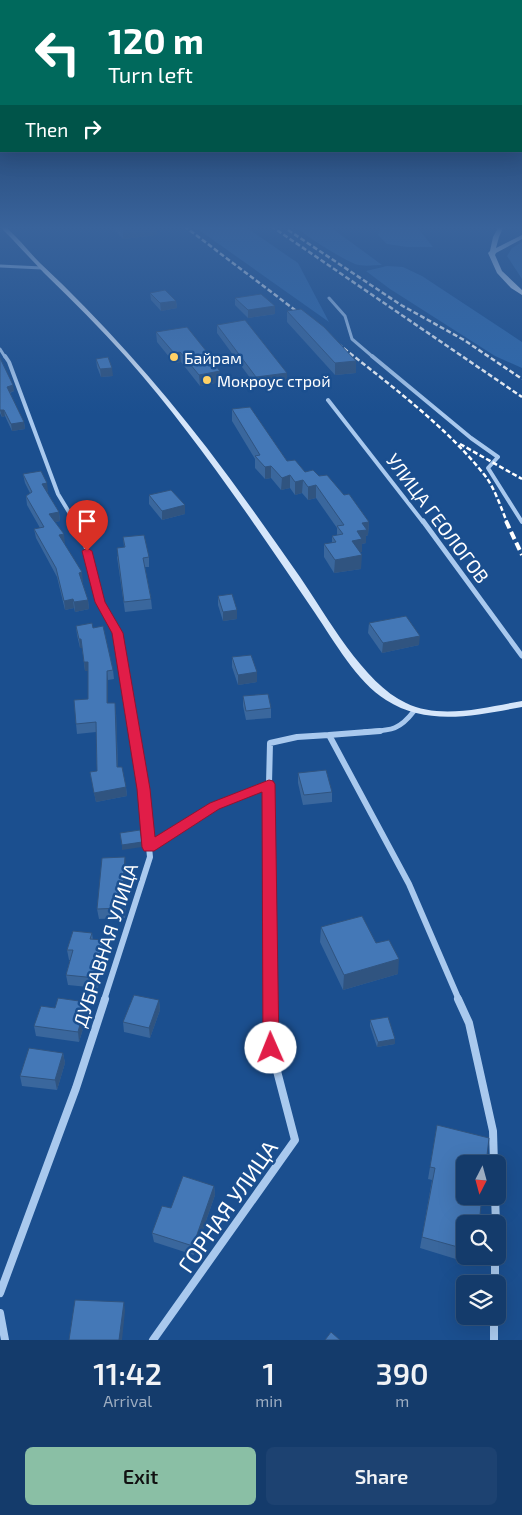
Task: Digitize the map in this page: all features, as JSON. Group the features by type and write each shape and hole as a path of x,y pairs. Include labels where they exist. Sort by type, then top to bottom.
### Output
{"main road":[{"path":"63,289 115,341 169,402 227,479 344,648 364,673 388,697 414,711 443,715 522,704"}],"street":[{"path":"329,298 345,316 352,339 471,438 498,457 488,468 522,522"},
{"name":"ДУБРАВНАЯ УЛИЦА","path":"0,348 10,362 58,494 83,535 100,602 118,633 143,789 150,857 76,1088 0,1293"},
{"name":"УЛИЦА ГЕОЛОГОВ","path":"328,400 426,524 522,656"},
{"path":"414,711 405,723 394,730 329,735 409,884 434,946 469,1023 493,1131 494,1155"},
{"name":"ГОРНАЯ УЛИЦА","path":"153,1340 295,1140 271,1048 270,743 297,737 329,735"},
{"path":"149,847 214,806 269,784"},
{"path":"0,1313 5,1340"},
{"path":"494,1325 494,1340"}],"shaded area":[{"path":"282,289 311,289 329,322"},
{"path":"390,289 441,289 522,342 522,368 495,356"}],"building":[{"path":"165,290 176,301 160,303 150,293"},
{"path":"261,294 275,306 248,310 235,298"},
{"path":"301,309 324,327 356,361 335,363 287,311"},
{"path":"245,320 287,373 256,377 217,325"},
{"path":"187,327 220,371 199,375 180,352 174,353 156,332"},
{"path":"108,357 112,368 100,369 96,359"},
{"path":"0,358 13,385 7,387 24,422 11,424 4,410 0,410"},
{"path":"250,407 287,461 295,460 305,472 313,470 319,476 327,475 344,495 349,494 369,522 362,523 367,530 357,531 362,539 352,541 362,555 335,560 324,544 336,542 332,536 343,534 337,526 344,525 316,485 308,487 303,480 295,482 290,475 282,478 271,466 265,467 255,456 260,455 232,409"},
{"path":"41,471 47,483 42,484 59,512 49,514 64,534 59,535 82,572 79,573 88,600 74,602 73,599 64,601 56,568 34,529 44,527 26,496 32,492 23,474"},
{"path":"171,490 185,505 162,511 149,495"},
{"path":"144,535 149,557 143,558 151,599 124,602 117,548 125,547 123,537"},
{"path":"232,594 237,610 223,612 218,596"},
{"path":"406,616 420,636 383,643 369,623"},
{"path":"92,623 93,628 103,626 113,670 107,671 107,703 115,703 117,767 122,767 126,787 94,793 90,772 97,771 96,722 76,724 74,700 88,699 88,662 84,662 81,639 79,639 76,626"},
{"path":"251,655 257,672 238,675 232,657"},
{"path":"268,694 271,708 246,711 243,696"},
{"path":"326,770 332,792 304,795 298,773"},
{"path":"140,830 142,842 122,845 120,833"},
{"path":"125,857 124,908 97,909 102,858"},
{"path":"362,916 376,943 389,940 399,959 344,975 321,927"},
{"path":"73,931 92,933 90,939 104,940 96,978 66,975 73,950 67,950"},
{"path":"134,995 159,1000 149,1028 123,1022"},
{"path":"58,998 86,1002 78,1032 34,1026 41,1006 55,1008"},
{"path":"388,1017 395,1039 378,1042 370,1020"},
{"path":"29,1048 63,1053 55,1080 20,1076"},
{"path":"437,1125 489,1138 487,1155 456,1155 456,1205 481,1205 480,1215 456,1215 456,1246 422,1237 435,1168 430,1167"},
{"path":"183,1176 214,1186 193,1246 152,1233 162,1206 171,1208"},
{"path":"75,1300 124,1302 119,1340 69,1340"},
{"path":"331,1332 340,1340 325,1340"}],"railway":[{"path":"267,289 307,319"},
{"path":"363,289 522,397"},
{"path":"376,289 401,305 464,340 522,379"},
{"path":"332,339 413,404 453,440 486,477 507,522"},
{"path":"460,444 522,479"},
{"path":"506,521 522,555"}],"place":[{"name":"Байрам","path":"174,357"},
{"name":"Мокроус строй","path":"207,380"}],"route":[{"path":"87,551 100,602 118,633 143,789 149,847 214,806 269,784 271,1048"}]}
